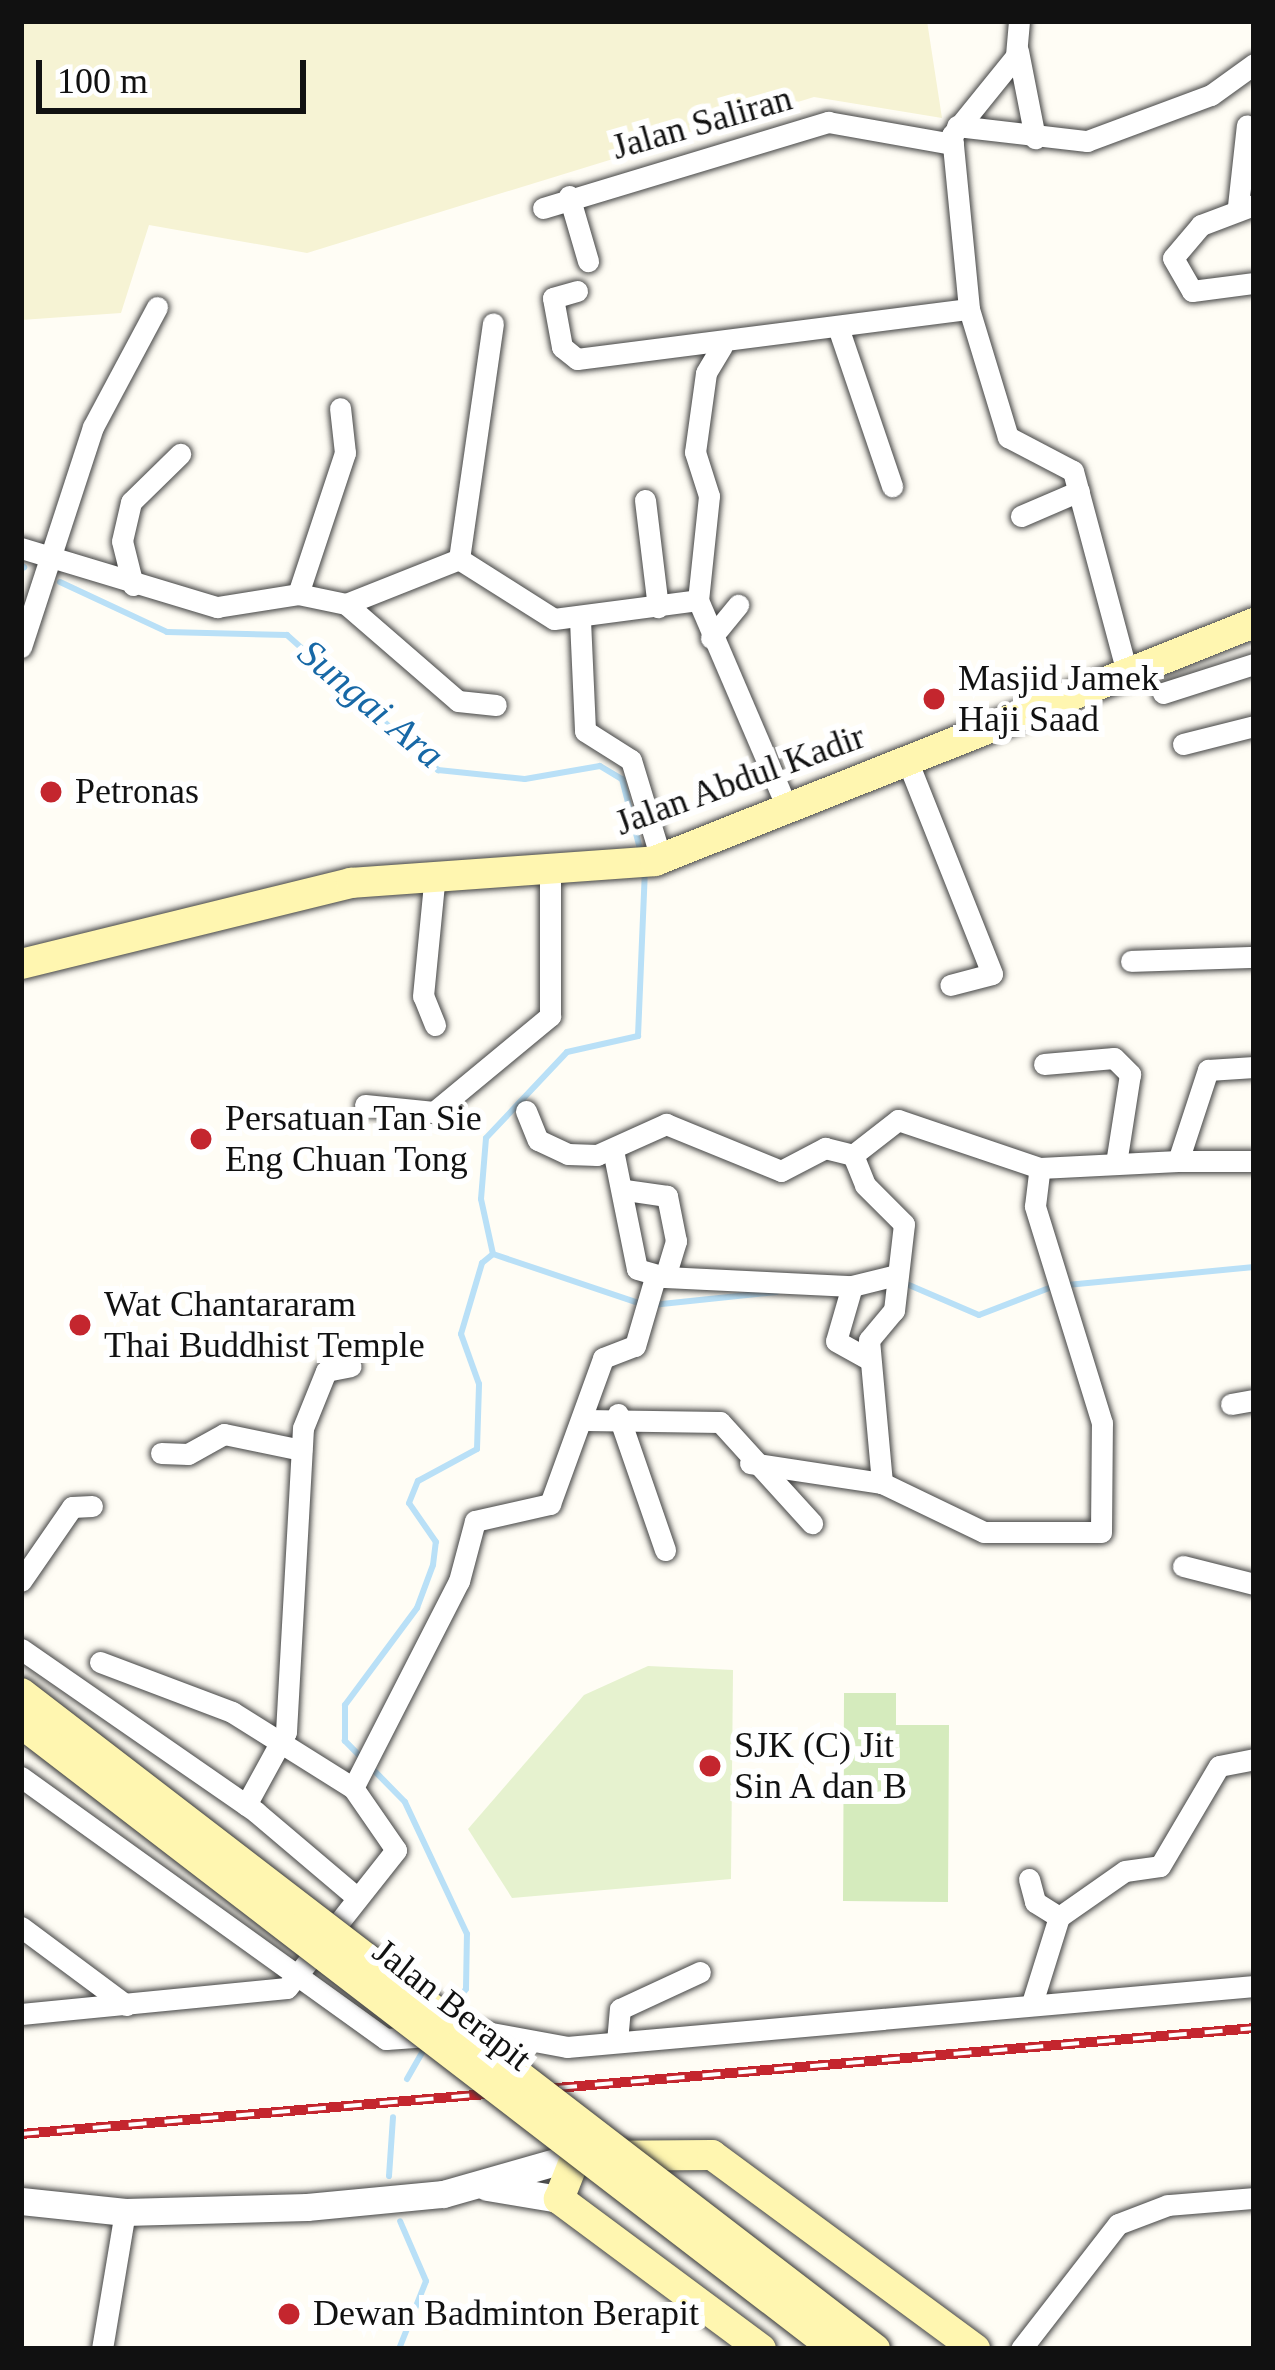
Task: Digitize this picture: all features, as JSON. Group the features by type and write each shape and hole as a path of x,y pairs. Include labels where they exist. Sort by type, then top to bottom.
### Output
{"main road":[{"name":"Jalan Abdul Kadir","path":"21,964 435,873 550,871 649,862 1254,623"},
{"path":"21,1693 875,2349"},
{"name":"Jalan Berapit","path":"21,1723 835,2349"},
{"path":"761,2349 559,2199 576,2156 712,2155 976,2349"}],"street":[{"path":"1019,21 1017,50 1035,138"},
{"path":"1017,50 955,135 969,309 1008,437 1064,457 1079,491 1126,672"},
{"name":"Jalan Saliran","path":"543,208 569,196 828,122 1061,144 1119,131 1211,95 1254,64"},
{"path":"1246,125 1246,206 1178,240 1174,274 1192,291 1254,283"},
{"path":"569,196 588,261"},
{"path":"577,291 554,298 566,357 840,332 969,309"},
{"path":"21,647 93,427 157,308"},
{"path":"459,559 494,323"},
{"path":"840,332 892,485"},
{"path":"722,346 706,373 695,452 710,496 698,600 787,808"},
{"path":"298,594 345,453 340,408"},
{"path":"133,585 122,541 131,502 180,454"},
{"path":"1021,516 1079,491"},
{"path":"645,500 658,607"},
{"path":"21,548 218,607 298,594 346,604 458,701 496,705"},
{"path":"459,559 554,619 580,620 698,600"},
{"path":"346,604 459,559"},
{"path":"711,638 738,605"},
{"path":"580,620 585,731 631,760 649,862"},
{"path":"1163,693 1254,664"},
{"path":"1183,744 1254,726"},
{"path":"908,760 992,974 950,985"},
{"path":"365,1105 434,1112 550,1016 550,871"},
{"path":"435,873 424,996 435,1025"},
{"path":"1131,962 1254,958"},
{"path":"1044,1064 1114,1058 1130,1074 1116,1162"},
{"path":"1178,1161 1208,1070 1254,1067"},
{"path":"526,1111 538,1140 568,1154 613,1150 666,1124 781,1171 825,1148 853,1155"},
{"path":"853,1155 898,1120 1040,1168 1254,1161"},
{"path":"613,1150 626,1190 637,1269 657,1284 853,1286 892,1276"},
{"path":"853,1155 865,1185 904,1224 892,1276 894,1310 867,1358 882,1483"},
{"path":"751,1463 882,1483 984,1532 1074,1535 1108,1523 1102,1423 1035,1206 1040,1168"},
{"path":"21,2014 272,1996 294,1977 396,1850 360,1812 357,1778 458,1581 475,1521 550,1504 586,1420 603,1358 635,1346 657,1284 676,1252 667,1196 626,1190"},
{"path":"853,1286 836,1341 867,1358"},
{"path":"246,1804 283,1748 301,1450 315,1389 336,1363 351,1366"},
{"path":"1231,1404 1254,1400"},
{"path":"586,1420 618,1414 703,1416 812,1522"},
{"path":"618,1414 664,1550"},
{"path":"161,1454 188,1454 224,1433 301,1450"},
{"path":"21,1581 72,1507 92,1506"},
{"path":"1183,1566 1254,1584"},
{"path":"21,1649 246,1804 355,1896"},
{"path":"100,1662 232,1712 283,1748 357,1778"},
{"path":"1033,2000 1059,1917 1125,1871 1160,1866 1219,1766 1254,1759"},
{"path":"21,1777 386,2039 485,2032 567,2047 1033,2000 1254,1986"},
{"path":"1029,1879 1035,1902 1059,1917"},
{"path":"21,1927 126,2005"},
{"path":"617,2042 620,2009 700,1972"},
{"path":"464,2188 576,2156"},
{"path":"21,2201 125,2212 464,2188 533,2188 559,2199"},
{"path":"1021,2349 1118,2224 1168,2205 1254,2198"},
{"path":"102,2349 125,2212"}],"shaded area":[{"path":"21,21 927,21 942,118 814,97 307,253 149,225 121,313 21,320"}],"green space":[{"path":"648,1666 733,1670 731,1879 512,1898 468,1829 584,1695"},
{"path":"844,1693 896,1693 896,1725 949,1725 948,1902 843,1901"}],"waterway":[{"name":"Sungai Ara","path":"60,582 167,632 287,635 438,770 525,779 600,766 622,779 641,853"},
{"path":"493,1254 481,1199 486,1138 567,1052 638,1036 645,872"},
{"path":"452,2009 466,1989 467,1934 405,1802 345,1741 345,1705 417,1608 433,1565 436,1542 409,1503 418,1481 477,1449 479,1384 461,1334 482,1263 493,1254 639,1303"},
{"path":"1067,1285 1254,1267"},
{"path":"909,1285 979,1315 1054,1286"},
{"path":"652,1305 776,1292"},
{"path":"407,2079 427,2044"},
{"path":"389,2176 393,2117"},
{"path":"399,2349 426,2281 400,2221"}],"railway":[{"path":"21,2134 1254,2028"}],"place":[{"name":"Masjid Jamek Haji Saad","path":"934,699"},
{"name":"Petronas","path":"51,792"},
{"name":"Persatuan Tan Sie Eng Chuan Tong","path":"201,1139"},
{"name":"Wat Chantararam Thai Buddhist Temple","path":"80,1325"},
{"name":"SJK (C) Jit Sin A dan B","path":"710,1766"},
{"name":"Dewan Badminton Berapit","path":"289,2314"}]}
